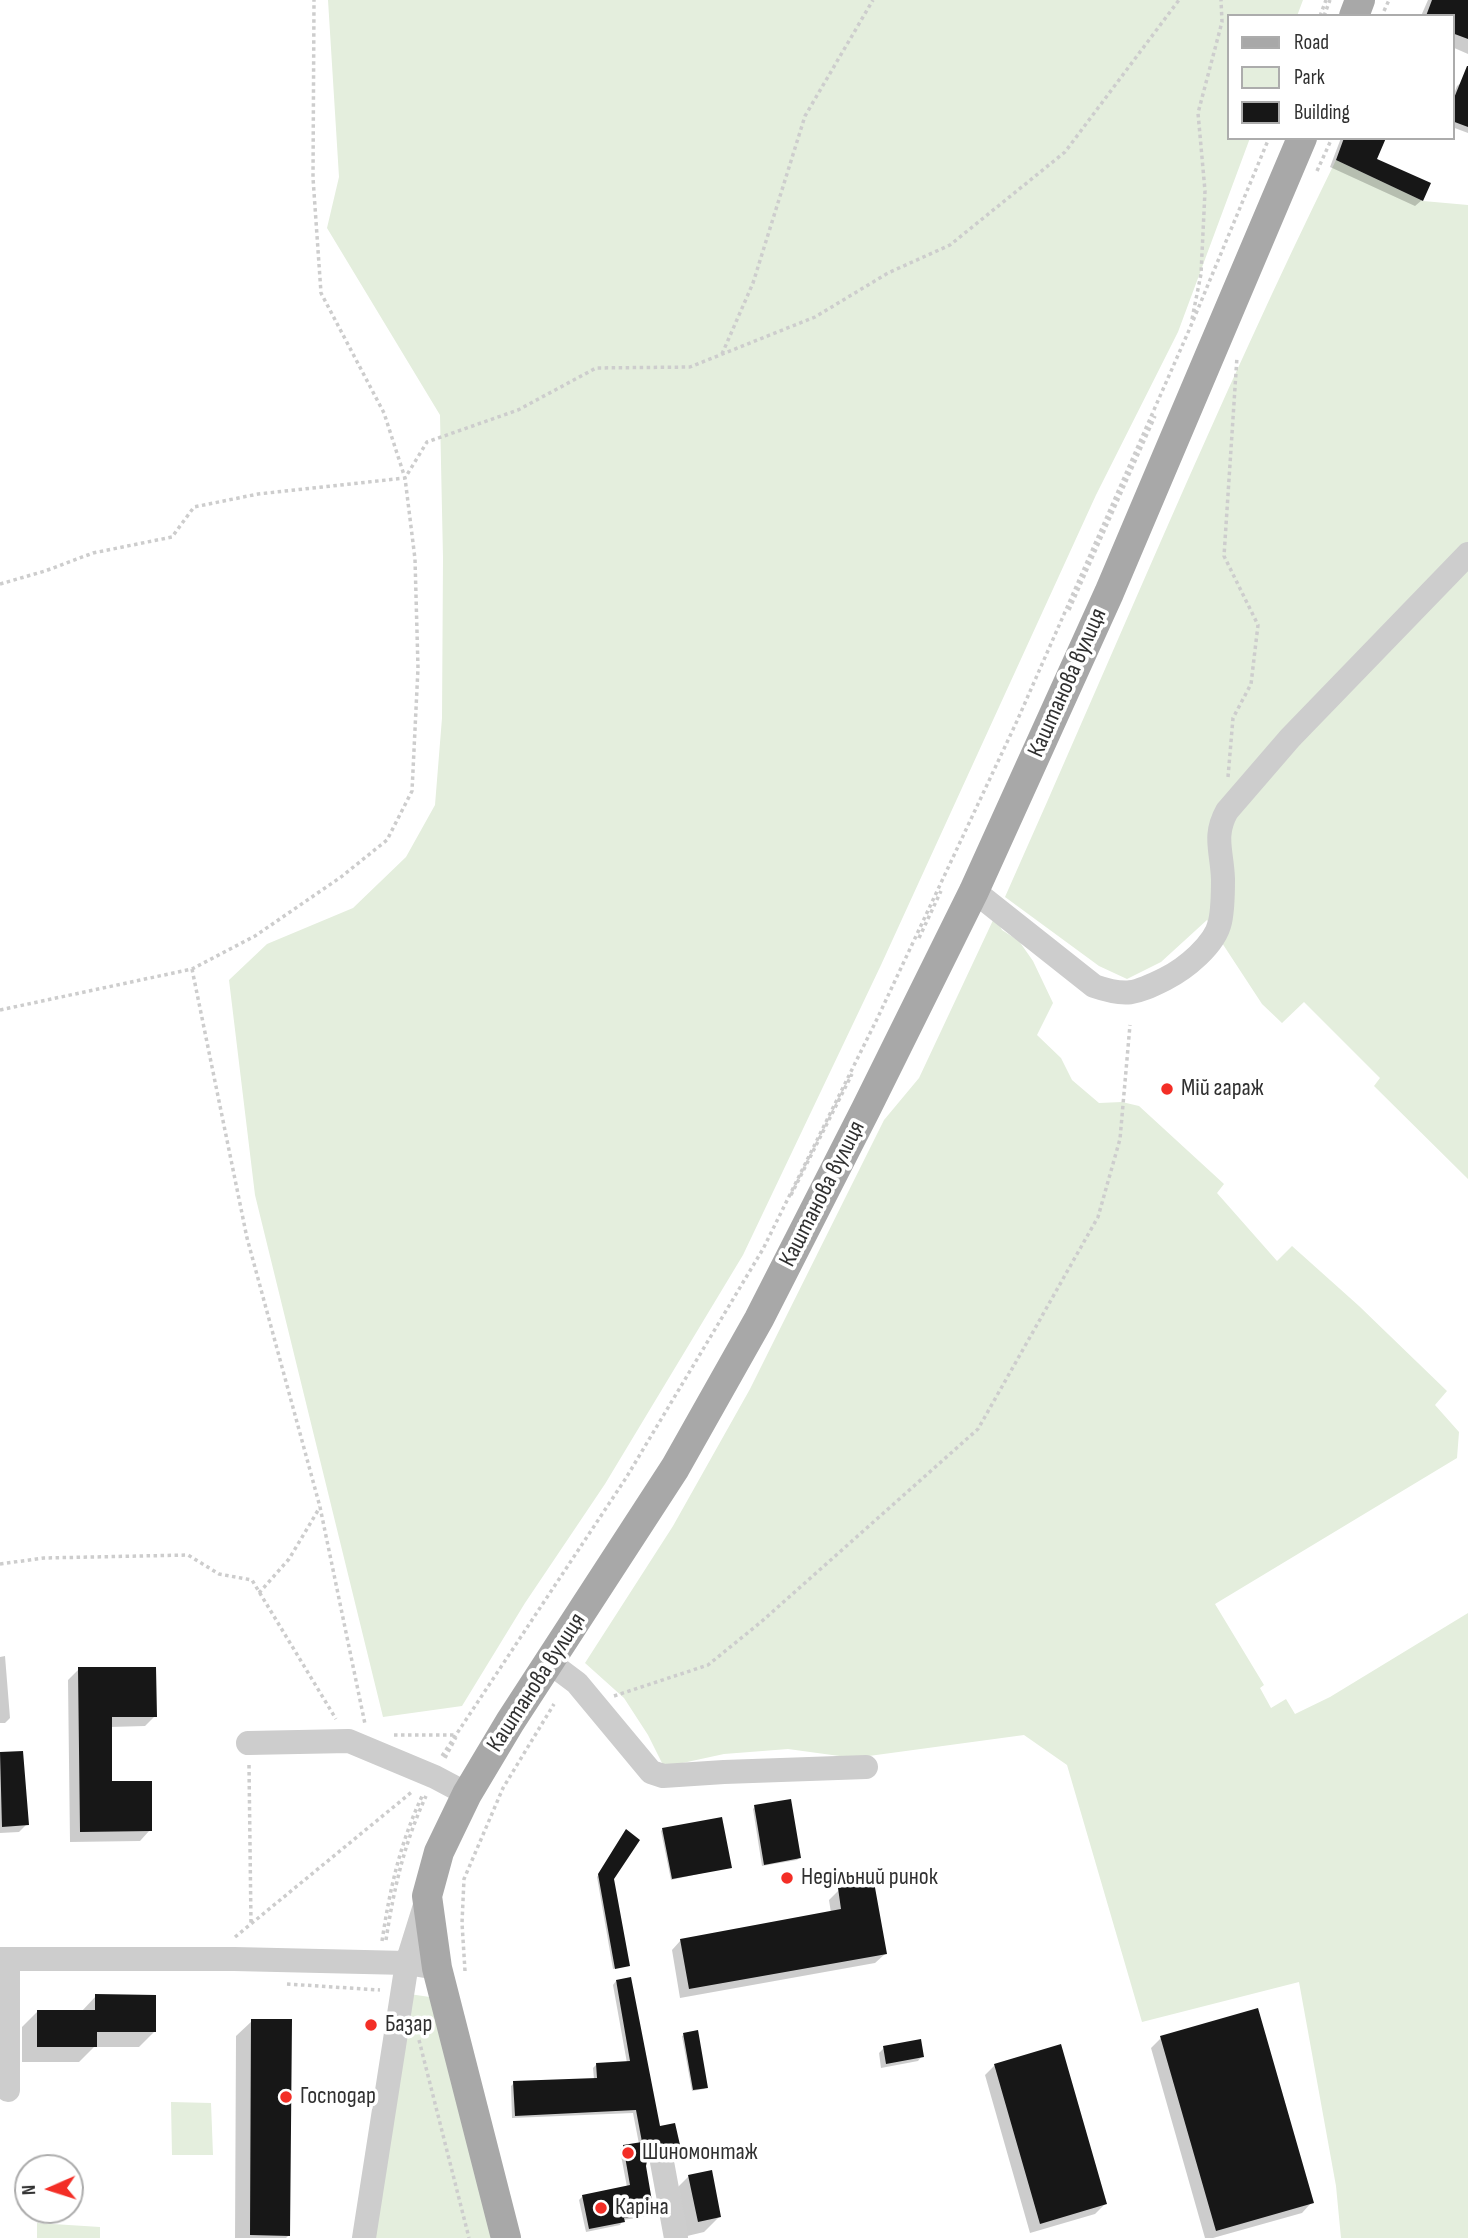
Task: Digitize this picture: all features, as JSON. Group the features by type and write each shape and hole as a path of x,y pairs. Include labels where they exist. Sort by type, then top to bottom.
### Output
{"main road":[{"name":"Каштанова вулиця","path":"506,2238 437,1968 427,1896 439,1852 467,1794 559,1670 759,1319 866,1109 974,891 1109,593 1301,140"}],"street":[{"path":"974,891 1094,986 1113,992 1138,993 1174,975 1207,946 1220,923 1223,878 1218,840 1220,824 1227,811 1290,738 1468,554"},
{"path":"559,1670 593,1703 651,1772 663,1776 866,1767"},
{"path":"248,1743 358,1738 467,1794"},
{"path":"389,1963 427,1896"},
{"path":"8,2090 4,1959 209,1959 389,1963 437,1968"},
{"path":"364,2238 402,1993 389,1963"},
{"path":"662,2162 676,2238"}],"path":[{"path":"0,1010 192,970 255,936 341,877 387,839 412,791 418,668 415,559 405,478 384,413 321,293 313,177 314,0"},
{"path":"722,354 753,284 805,116 873,0"},
{"path":"405,478 427,442 518,410 596,368 690,368 815,317 888,273 950,245 1065,152 1178,0"},
{"path":"1190,328 1201,274 1205,191 1198,113 1222,22 1221,0"},
{"path":"389,1963 390,1891 406,1830 455,1735 528,1630 626,1478 762,1248 935,897 1083,573 1270,140"},
{"path":"209,1959 433,1777 457,1736 628,1479 770,1238 926,923 1086,574 1270,140"},
{"path":"1227,811 1233,718 1251,684 1258,625 1224,556 1237,357"},
{"path":"0,584 93,553 172,537 194,507 258,494 405,478"},
{"path":"192,970 247,1238 320,1507 358,1738"},
{"path":"593,1703 708,1665 761,1622 978,1429 1098,1217 1121,1139 1130,1025"},
{"path":"259,1593 289,1559 320,1507"},
{"path":"0,1564 44,1558 188,1555 219,1574 252,1580 358,1738"},
{"path":"465,1974 462,1923 464,1880 503,1788 559,1670"},
{"path":"392,1735 455,1735"},
{"path":"248,1743 251,1924"},
{"path":"286,1984 402,1993"},
{"path":"417,2033 468,2238"}],"green space":[{"path":"328,0 1303,0 1298,14 1226,14 1226,140 1249,140 1178,332 1096,495 881,965 743,1255 605,1484 525,1603 462,1706 383,1717 255,1195 229,980 267,944 353,908 406,857 435,805 442,718 440,415 327,228 339,177"},
{"path":"1336,160 1423,201 1468,205 1468,1179 1374,1086 1380,1078 1304,1002 1282,1023 1262,1004 1207,920 1161,962 1127,979 1099,966 1005,897 1208,435"},
{"path":"995,916 1002,930 1019,941 1033,961 1053,1003 1037,1035 1061,1058 1072,1080 1099,1103 1122,1102 1139,1106 1224,1184 1217,1193 1277,1261 1292,1246 1447,1391 1435,1405 1459,1432 1457,1458 1215,1604 1264,1685 1260,1688 1271,1708 1286,1699 1295,1714 1330,1697 1468,1613 1468,2238 1341,2238 1336,2186 1299,1982 1142,2022 1067,1765 1024,1735 854,1758 788,1749 724,1754 664,1767 648,1735 624,1698 585,1663 673,1526 750,1389 884,1120 919,1078"},
{"path":"402,1993 444,1999 506,2238 364,2238"},
{"path":"171,2102 211,2103 213,2155 172,2155"},
{"path":"37,2224 100,2227 100,2238 37,2238"}],"building":[{"path":"1432,0 1468,0 1468,39 1454,34 1454,14 1427,14"},
{"path":"1468,66 1468,127 1454,122 1454,98"},
{"path":"1343,140 1385,140 1377,159 1431,183 1423,201 1336,160"},
{"path":"78,1667 156,1667 157,1717 112,1717 112,1781 152,1781 152,1831 80,1832"},
{"path":"23,1751 29,1825 2,1827 0,1752"},
{"path":"791,1799 801,1858 764,1865 754,1805"},
{"path":"722,1817 732,1868 672,1879 662,1828"},
{"path":"626,1829 640,1840 614,1879 630,1966 615,1969 598,1874"},
{"path":"874,1882 887,1954 689,1989 680,1939 841,1909 838,1888"},
{"path":"631,1977 660,2126 675,2123 683,2158 677,2159 673,2152 660,2147 648,2156 646,2166 654,2213 624,2218 625,2222 589,2229 582,2195 630,2185 623,2145 642,2142 636,2110 515,2116 513,2081 597,2078 596,2063 630,2061 616,1980"},
{"path":"95,1994 156,1995 156,2032 97,2032 97,2047 37,2047 37,2010 95,2010"},
{"path":"1258,2008 1314,2203 1216,2231 1160,2036"},
{"path":"251,2019 292,2019 290,2236 250,2235"},
{"path":"698,2030 708,2088 693,2090 683,2033"},
{"path":"921,2039 924,2057 886,2064 883,2046"},
{"path":"1061,2044 1107,2204 1040,2224 994,2064"},
{"path":"712,2170 721,2217 698,2222 688,2175"}],"place":[{"name":"Мій гараж","path":"1167,1089"},
{"name":"Недільний ринок","path":"787,1878"},
{"name":"Базар","path":"371,2025"},
{"name":"Господар","path":"286,2097"},
{"name":"Шиномонтаж","path":"628,2153"},
{"name":"Каріна","path":"601,2208"}]}
